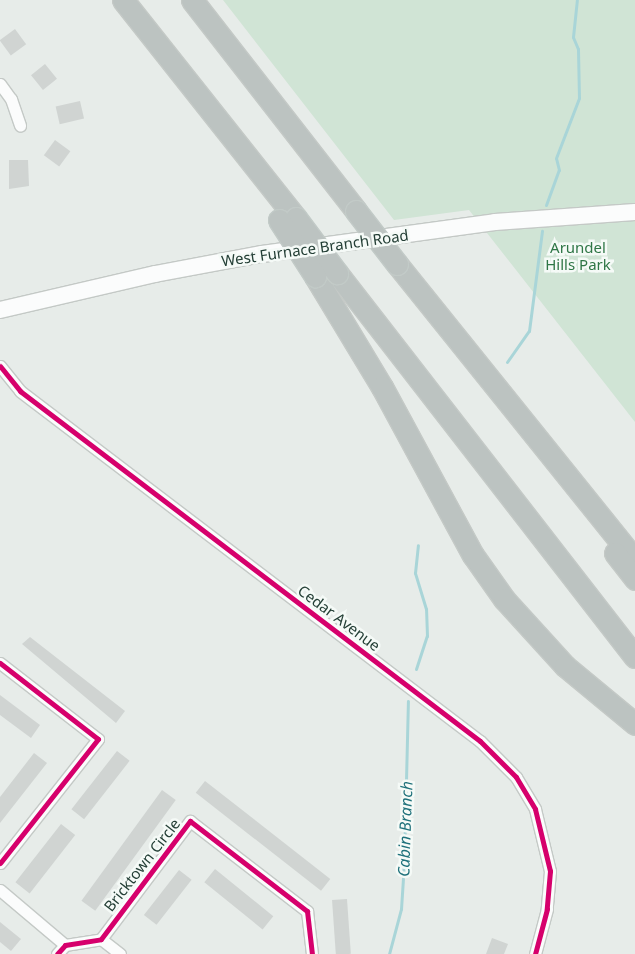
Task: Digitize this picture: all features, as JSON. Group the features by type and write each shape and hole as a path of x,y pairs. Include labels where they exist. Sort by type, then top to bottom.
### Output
{"highway":[{"path":"114,0 287,219 337,273 635,657"},
{"path":"123,0 287,219 315,276 382,387 473,555 504,599 566,666 635,724"},
{"path":"192,0 502,397 635,560"},
{"path":"502,397 635,579"}],"main road":[{"name":"West Furnace Branch Road","path":"0,310 155,274 262,254 495,222 635,212"}],"street":[{"path":"0,84 11,99 20,125"},
{"name":"Cedar Avenue","path":"0,366 20,391 480,741 516,777 535,809 543,833 550,871 547,909 534,954"},
{"path":"0,663 98,739 0,863"},
{"name":"Bricktown Circle","path":"101,939 190,822 307,911 312,954"},
{"path":"0,890 65,945"},
{"path":"57,954 65,945 101,939 120,954"}],"green space":[{"name":"Arundel Hills Park","path":"223,0 635,0 635,422 469,210 394,220"}],"building":[{"path":"15,29 26,44 11,56 0,40"},
{"path":"45,64 57,79 43,90 31,75"},
{"path":"80,101 84,119 60,124 56,107"},
{"path":"55,140 70,151 59,167 44,155"},
{"path":"9,160 28,160 29,186 9,189"},
{"path":"30,637 125,711 116,723 22,644"},
{"path":"0,695 40,725 31,738 0,715"},
{"path":"117,751 130,761 84,819 71,809"},
{"path":"34,753 47,763 0,823 0,797"},
{"path":"205,781 330,879 321,891 196,793"},
{"path":"162,790 176,800 95,911 81,901"},
{"path":"61,824 75,835 30,893 15,882"},
{"path":"215,869 273,916 263,929 204,882"},
{"path":"179,870 192,880 157,925 144,915"},
{"path":"347,899 351,954 336,954 332,900"},
{"path":"0,922 21,939 11,951 0,942"},
{"path":"492,938 508,944 504,954 486,954"}],"waterway":[{"name":"Cabin Branch","path":"546,205 559,170 556,158 579,98 578,49 573,37 577,0"},
{"name":"Cabin Branch","path":"507,362 529,331 542,231"},
{"name":"Cabin Branch","path":"416,669 427,636 426,609 415,573 418,545"},
{"name":"Cabin Branch","path":"389,954 401,909 408,701"}],"cycle path":[{"path":"0,366 20,391 480,741 516,777 535,809 550,871 547,909 535,954"},
{"path":"0,663 98,739 0,863"},
{"path":"57,954 65,945 101,939 190,821 307,911 312,954"}]}
